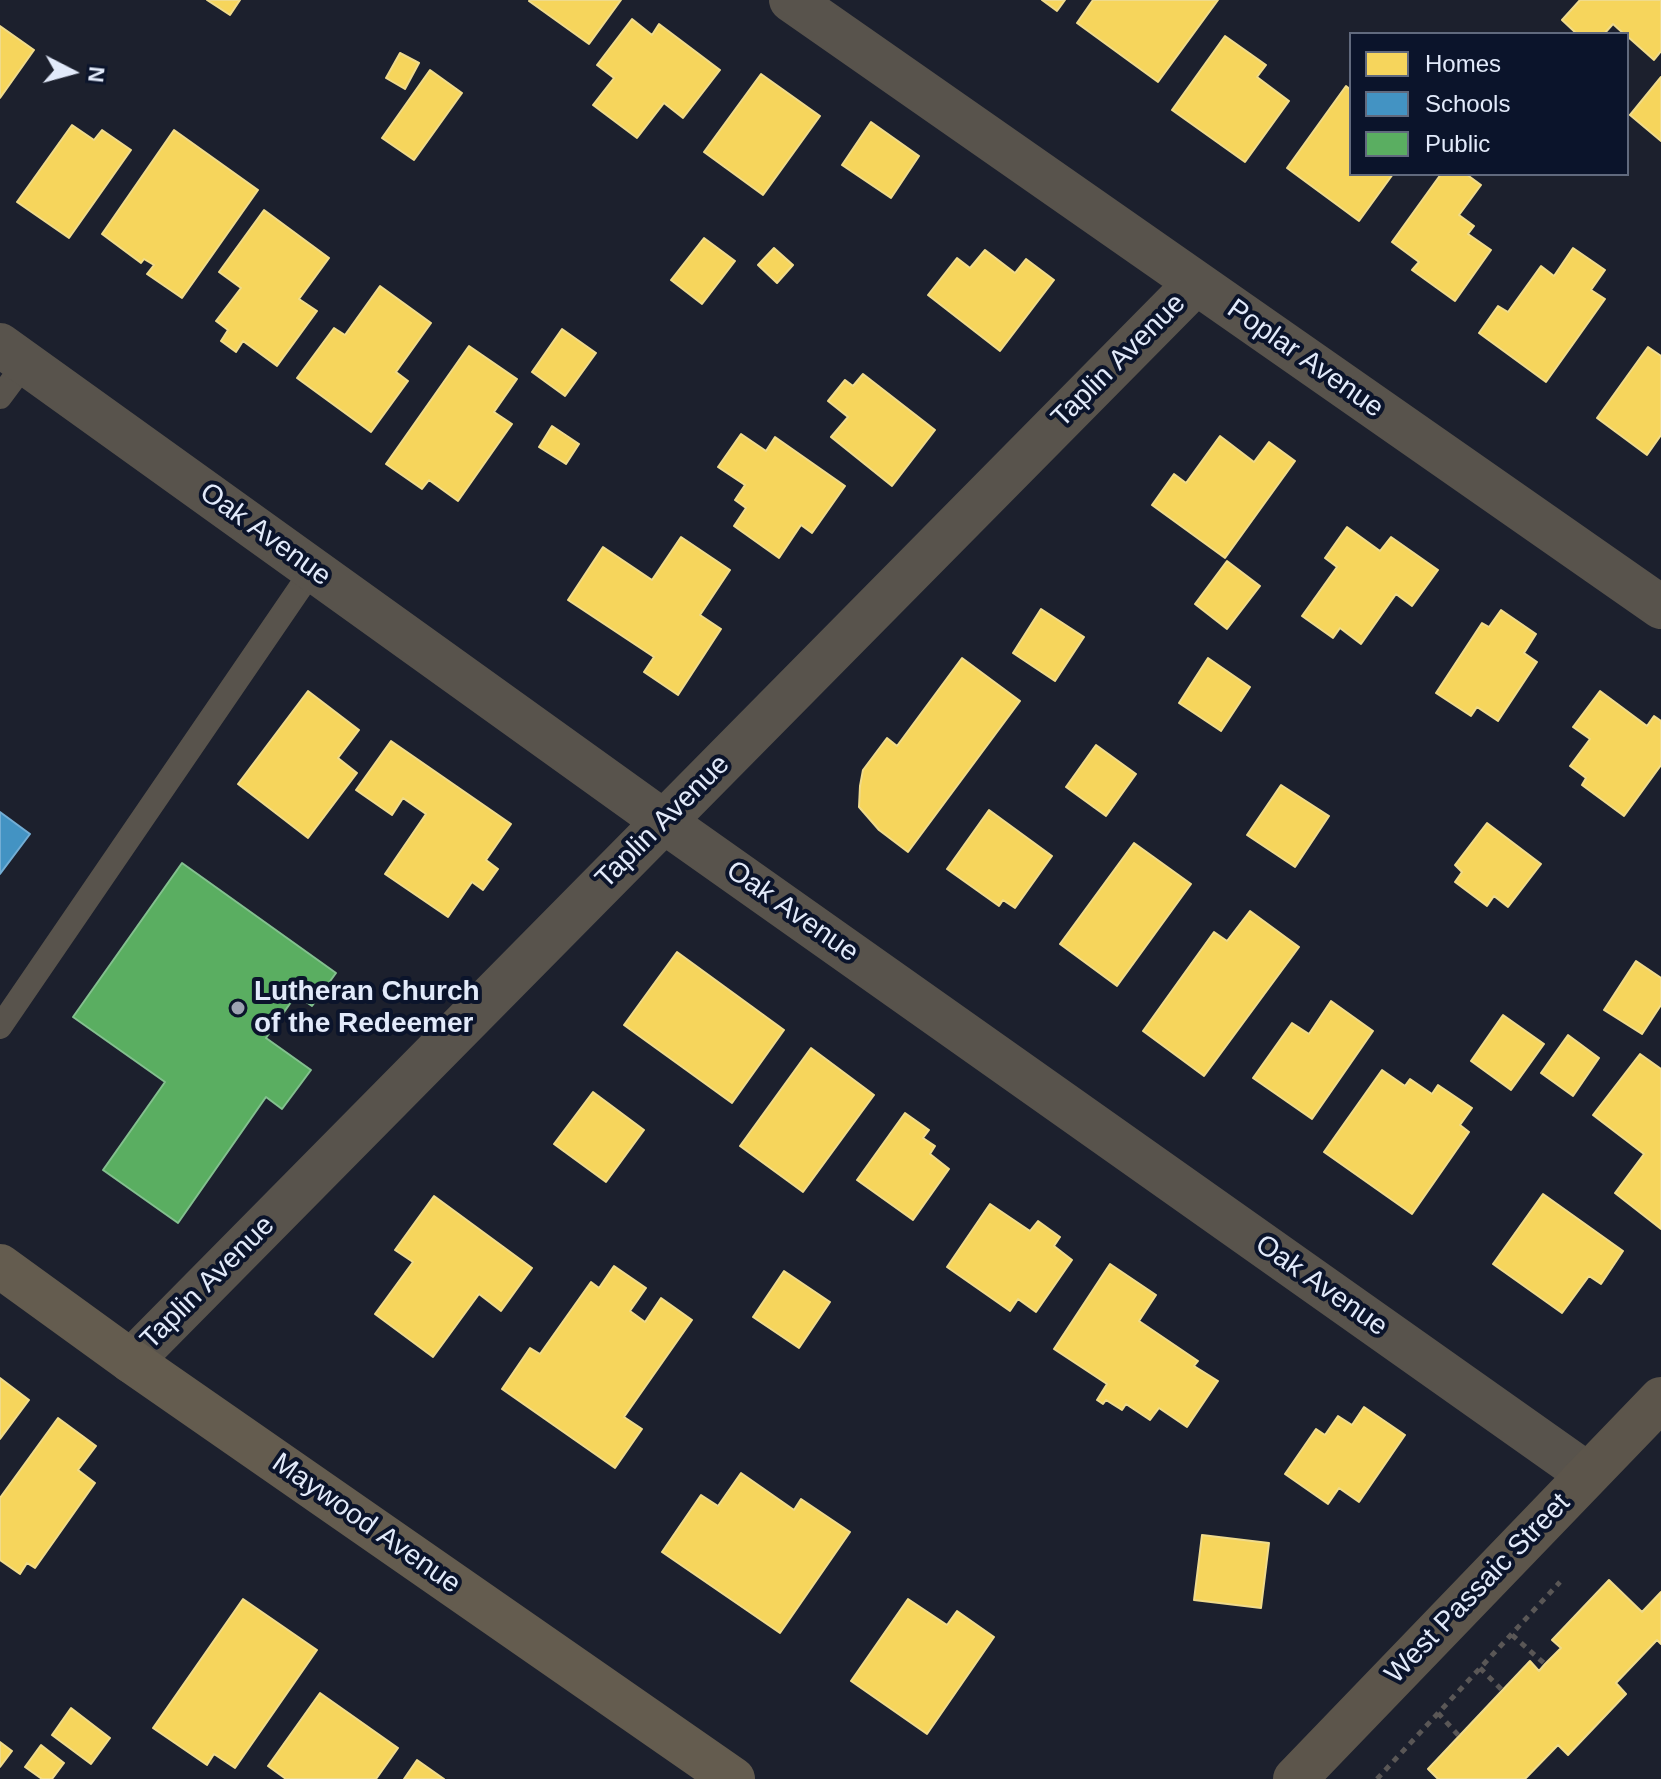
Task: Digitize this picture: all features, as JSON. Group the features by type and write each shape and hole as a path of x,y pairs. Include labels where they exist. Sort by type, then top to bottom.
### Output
{"main road":[{"name":"Maywood Avenue","path":"0,1266 131,1361 733,1779"},
{"name":"West Passaic Street","path":"1295,1779 1661,1399"}],"street":[{"name":"Poplar Avenue","path":"791,0 1661,607"},
{"name":"Taplin Avenue","path":"131,1361 1196,283"},
{"name":"Oak Avenue","path":"13,354 663,821 1587,1474"}],"lane":[{"path":"0,397 13,354"},
{"path":"0,1027 313,569"}],"path":[{"path":"1377,1779 1565,1577"},
{"path":"1512,1635 1545,1664"},
{"path":"1480,1668 1503,1691"},
{"path":"1438,1713 1459,1736"}],"building: Homes":[{"path":"207,0 240,0 230,15"},
{"path":"530,0 621,0 589,44"},
{"path":"1042,0 1065,0 1057,11"},
{"path":"1093,0 1218,0 1158,82 1077,23"},
{"path":"1580,0 1661,0 1661,51 1654,60 1629,38 1629,32 1622,32 1613,24 1606,32 1575,32 1562,20"},
{"path":"632,19 652,35 659,24 720,70 683,118 664,103 637,138 593,105 614,78 597,65"},
{"path":"0,26 34,50 0,98"},
{"path":"1225,36 1266,65 1257,77 1289,101 1245,162 1172,110"},
{"path":"400,53 419,63 405,89 386,78"},
{"path":"430,70 462,93 414,160 382,138"},
{"path":"761,74 820,116 763,195 704,152"},
{"path":"1661,77 1661,141 1630,115"},
{"path":"1346,86 1349,88 1349,176 1392,176 1359,221 1287,168"},
{"path":"871,122 919,156 891,198 842,165"},
{"path":"72,125 94,140 102,130 131,150 69,238 17,202"},
{"path":"174,130 258,190 182,298 147,274 154,265 144,259 141,263 102,234"},
{"path":"1440,176 1469,176 1481,185 1459,215 1474,226 1468,234 1491,250 1455,301 1412,270 1419,262 1392,242"},
{"path":"264,210 329,258 299,299 317,311 277,366 243,341 236,352 221,341 228,330 216,321 241,288 219,272"},
{"path":"704,238 735,261 702,304 671,280"},
{"path":"774,248 793,265 777,283 758,265"},
{"path":"1573,248 1605,270 1591,290 1605,299 1546,382 1479,333 1498,306 1508,312 1541,266 1554,276"},
{"path":"985,250 1015,273 1026,259 1054,280 1000,351 928,295 957,258 970,268"},
{"path":"380,286 431,323 396,372 408,381 371,432 297,378 334,328 345,335"},
{"path":"562,329 596,353 565,396 532,372"},
{"path":"469,346 517,379 494,412 512,424 458,501 429,480 422,489 386,464"},
{"path":"1648,347 1661,356 1661,435 1647,455 1597,418"},
{"path":"863,374 935,430 892,486 831,437 848,417 828,401 845,380 853,386"},
{"path":"552,426 579,444 566,464 539,447"},
{"path":"741,434 766,451 775,437 845,486 812,533 801,525 779,558 734,526 746,508 735,500 745,485 718,467"},
{"path":"1220,436 1254,462 1269,442 1295,461 1225,558 1152,505 1174,474 1186,483"},
{"path":"1347,527 1380,551 1391,537 1438,570 1412,606 1396,594 1361,644 1340,628 1333,638 1302,616 1337,567 1325,558"},
{"path":"681,537 730,570 700,615 721,629 678,695 644,672 654,657 568,600 603,547 652,580"},
{"path":"1227,561 1260,586 1227,629 1195,604"},
{"path":"1041,609 1084,637 1055,681 1013,653"},
{"path":"1501,610 1536,634 1524,653 1537,662 1498,721 1477,707 1471,716 1436,693 1482,623 1489,627"},
{"path":"962,658 1020,701 908,852 879,830 859,807 863,770 887,738 897,746"},
{"path":"1208,658 1250,687 1221,731 1179,703"},
{"path":"308,691 359,730 338,758 357,773 308,838 238,784"},
{"path":"1600,691 1647,726 1654,716 1661,721 1661,765 1624,816 1582,785 1586,778 1570,766 1590,739 1573,727"},
{"path":"391,741 511,824 486,860 498,869 483,890 472,882 448,917 385,874 426,814 403,798 392,815 356,790"},
{"path":"1096,745 1136,774 1106,816 1066,787"},
{"path":"1281,785 1329,816 1295,867 1247,835"},
{"path":"989,810 1052,856 1015,908 1003,900 999,906 947,869"},
{"path":"1487,823 1541,864 1508,907 1494,896 1487,906 1455,882 1462,872 1455,865"},
{"path":"1134,843 1191,884 1117,986 1060,944"},
{"path":"1250,911 1299,947 1204,1076 1143,1031 1214,932 1227,941"},
{"path":"677,952 784,1030 732,1103 624,1025"},
{"path":"1636,961 1661,978 1661,1005 1642,1034 1604,1010"},
{"path":"1331,1001 1373,1031 1312,1119 1253,1078 1292,1023 1309,1034"},
{"path":"1503,1015 1544,1044 1511,1090 1471,1061"},
{"path":"1568,1035 1599,1058 1573,1096 1541,1073"},
{"path":"811,1048 874,1095 803,1192 740,1146"},
{"path":"1640,1054 1661,1069 1661,1229 1615,1193 1644,1154 1593,1115"},
{"path":"1382,1070 1405,1086 1410,1079 1432,1094 1438,1085 1472,1108 1460,1125 1469,1132 1412,1214 1324,1152"},
{"path":"593,1092 644,1130 606,1182 554,1144"},
{"path":"905,1113 929,1130 923,1138 935,1146 930,1154 949,1169 913,1220 857,1180"},
{"path":"1543,1194 1623,1251 1601,1284 1589,1276 1562,1313 1493,1264"},
{"path":"434,1196 532,1268 501,1311 479,1294 433,1357 375,1314 413,1262 395,1250"},
{"path":"990,1204 1030,1231 1038,1221 1060,1237 1054,1246 1072,1260 1036,1312 1018,1299 1010,1311 947,1267"},
{"path":"1110,1264 1156,1295 1139,1321 1198,1361 1194,1366 1218,1381 1187,1427 1159,1408 1150,1420 1126,1404 1122,1410 1106,1400 1103,1404 1097,1400 1107,1384 1054,1349"},
{"path":"614,1266 646,1288 630,1311 645,1322 661,1298 692,1320 624,1417 642,1429 615,1468 502,1389 530,1348 540,1354 591,1282 599,1288"},
{"path":"784,1271 830,1302 799,1348 753,1317"},
{"path":"0,1378 29,1400 0,1439"},
{"path":"1364,1407 1405,1435 1359,1502 1339,1488 1328,1504 1285,1474 1316,1429 1325,1435 1338,1416 1352,1425"},
{"path":"58,1418 96,1446 78,1470 95,1483 35,1568 27,1563 20,1574 0,1560 0,1498"},
{"path":"741,1473 794,1510 801,1499 850,1532 780,1633 662,1552 701,1495 718,1506"},
{"path":"1202,1535 1269,1543 1261,1608 1194,1600"},
{"path":"1609,1580 1642,1612 1661,1592 1661,1644 1657,1640 1616,1683 1626,1694 1568,1755 1558,1745 1525,1779 1438,1779 1428,1769 1530,1661 1539,1671 1561,1648 1552,1640"},
{"path":"243,1599 317,1650 235,1768 214,1754 207,1765 153,1728"},
{"path":"908,1599 947,1625 957,1611 994,1637 927,1734 851,1681"},
{"path":"320,1693 398,1748 376,1779 286,1779 268,1766"},
{"path":"71,1708 110,1738 91,1764 52,1735"},
{"path":"0,1742 12,1751 0,1767"},
{"path":"41,1745 64,1763 52,1779 42,1779 25,1767"},
{"path":"417,1760 444,1779 404,1779"}],"building: Schools":[{"path":"0,812 30,834 0,874"}],"building: Public":[{"path":"182,863 336,973 312,1006 296,995 266,1038 311,1070 282,1109 266,1097 178,1223 103,1170 165,1082 73,1017"}],"place":[{"name":"Lutheran Church of the Redeemer","path":"238,1008"}]}
